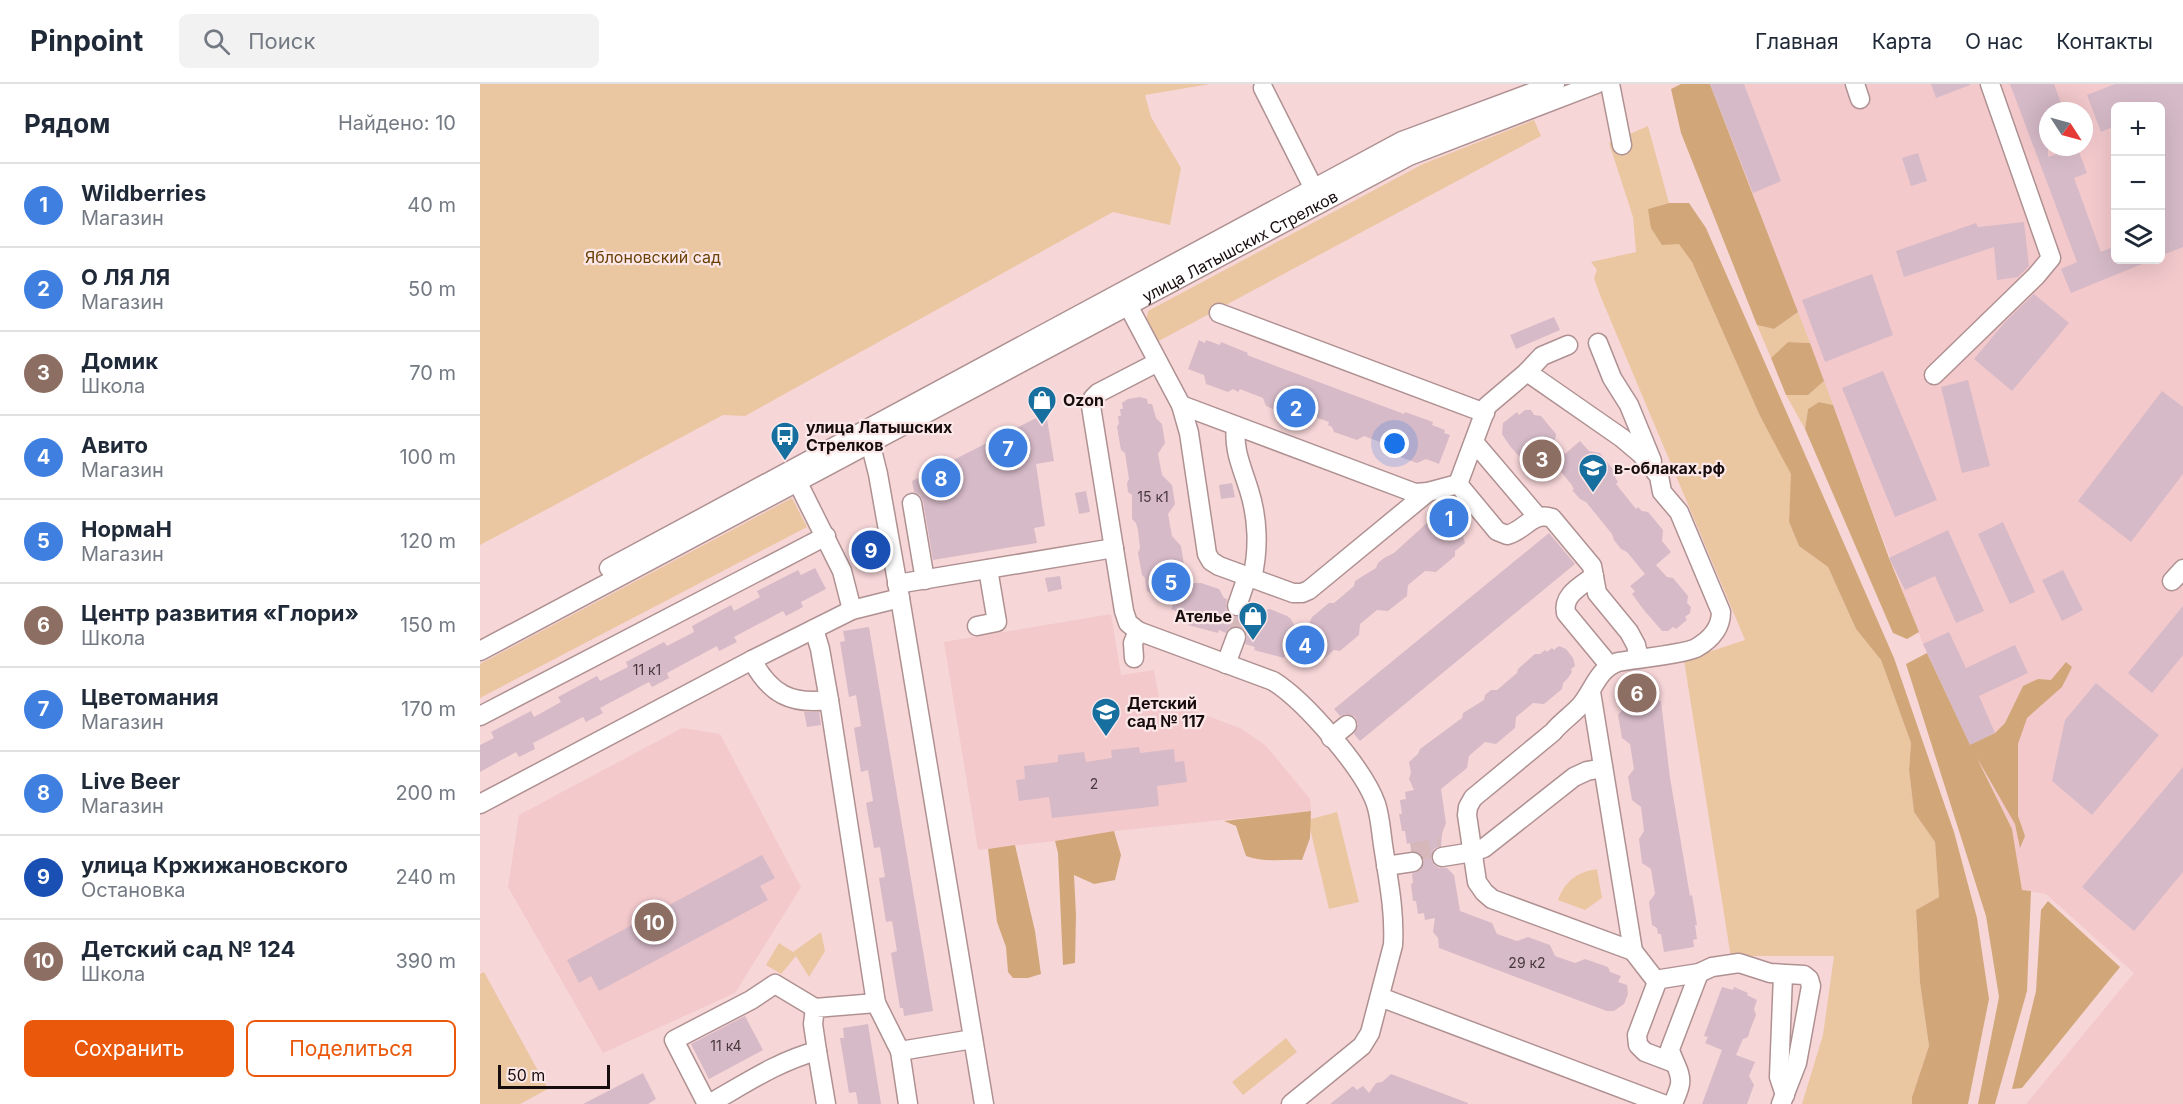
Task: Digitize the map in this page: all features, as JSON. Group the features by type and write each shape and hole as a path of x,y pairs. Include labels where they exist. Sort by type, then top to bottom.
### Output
{"street":[{"name":"улица Латышских Стрелков","path":"1125,299 1314,189 1402,141 1555,84"},
{"name":"улица Латышских Стрелков","path":"480,637 867,437 1125,299 1409,156 1596,84"},
{"path":"1610,84 1622,145"},
{"path":"1934,375 2036,276 2051,258 1990,84"},
{"path":"1263,88 1314,189"},
{"path":"1125,299 1181,405 1189,433 1207,554 1211,561 1293,593 1302,593 1309,590 1428,492"},
{"path":"1219,314 1485,413"},
{"path":"1598,343 1612,378 1636,421 1659,476 1662,492 1679,512 1721,612 1721,624 1695,649 1609,665 1600,672 1591,692 1579,707 1553,732 1473,798 1467,815 1477,882 1492,899 1633,951"},
{"path":"1458,484 1485,413 1493,400 1527,372 1542,356 1568,345"},
{"path":"1158,362 1098,393 1093,398 1091,406 1124,611 1128,623 1138,631 1273,681 1287,690 1301,702 1368,785 1376,805 1393,908 1394,931 1393,945 1380,997 1370,1033 1362,1046 1296,1103"},
{"path":"1527,372 1622,438 1641,454 1659,476"},
{"path":"1181,405 1415,493 1458,484"},
{"path":"1622,438 1636,421"},
{"path":"1236,426 1236,449 1250,492 1258,542 1252,578 1242,607"},
{"name":"улица Латышских Стрелков","path":"480,651 797,482 867,437"},
{"path":"867,437 899,591 984,1104"},
{"path":"1474,442 1536,516"},
{"path":"797,482 842,570 852,610"},
{"path":"1458,484 1497,531 1507,535 1517,532 1536,516 1544,515 1552,518 1592,566 1597,593 1629,632 1636,645 1639,658"},
{"path":"912,503 926,580"},
{"path":"480,716 826,536"},
{"path":"480,804 752,660 852,610 926,580 1114,548"},
{"path":"977,626 997,622 988,570"},
{"path":"1594,576 1568,597 1564,605 1566,613 1609,665"},
{"path":"814,629 829,700 876,1003 900,1051 908,1104"},
{"path":"1134,658 1133,643 1138,631"},
{"path":"1222,662 1231,635"},
{"path":"752,660 766,682 786,697 803,702 829,700"},
{"path":"1591,692 1633,951 1657,982"},
{"path":"1331,738 1347,725"},
{"path":"1442,852 1484,848 1574,777 1587,771 1603,768"},
{"path":"1385,861 1412,857"},
{"path":"1674,1063 1645,1052 1638,1045 1637,1035 1657,982 1661,979 1699,973 1712,967 1738,963 1783,975 1804,975 1809,979 1811,986 1797,1063 1783,1099"},
{"path":"1673,1104 1680,1084 1680,1076 1670,1049 1699,973"},
{"path":"1783,975 1779,1077 1783,1099"},
{"path":"817,1051 784,1063 708,1104 674,1040 751,1000 775,984 815,1008 876,1003"},
{"path":"1380,997 1663,1104"},
{"path":"815,1008 813,1024 826,1104"},
{"path":"900,1051 973,1039"}],"shaded area":[{"path":"1681,84 1710,84 1798,312 1774,329 1757,325 1681,133 1671,89"},
{"path":"1710,84 2183,84 2183,1104 2026,1104 2134,973 2046,894 2022,890 2012,829 1923,644"},
{"path":"1669,203 1689,203 1706,228 1894,658 1954,832 1977,918 1989,999 1968,1104 1912,1104 1912,1097 1929,1046 1920,983 1916,910 1939,897 1935,842 1914,812 1909,770 1911,743 1881,660 1856,629 1828,567 1799,546 1789,522 1791,474 1760,416 1692,262 1679,244 1662,245 1651,228 1648,209"},
{"path":"1788,342 1810,343 1824,381 1808,395 1786,395 1771,358"},
{"path":"1819,402 1833,405 1889,558 1919,632 1907,639 1893,633 1805,429 1808,409"},
{"name":"Детский сад № 117","path":"1111,614 1121,675 1154,670 1159,698 1240,728 1266,746 1310,799 1311,811 1114,831 978,850 944,642"},
{"path":"1927,653 1970,744 1995,733 2005,723 2023,686 2038,679 2051,680 2066,662 2072,667 2062,687 2027,718 2018,744 2018,816 2025,836 2020,848 2015,824 1977,758 2012,829 2022,890 2031,891 2027,991 1995,1104 1978,1104 1999,997 1986,916 1906,664"},
{"path":"682,728 720,734 801,887 735,993 603,1053 508,887 519,815"},
{"path":"1311,811 1310,838 1302,860 1267,860 1246,856 1236,826 1224,821"},
{"path":"1114,831 1121,855 1115,880 1094,884 1074,875 1075,963 1063,965 1058,853 1055,841"},
{"path":"1015,845 1035,931 1041,974 1028,978 1013,978 1008,972 1006,947 997,922 988,849"},
{"path":"2048,901 2120,967 2022,1088 2012,1089 2036,991 2041,910"}],"green space":[{"name":"Яблоновский сад","path":"480,84 1210,84 1145,95 1151,117 1181,168 1170,225 1113,212 745,416 723,415 480,545"},
{"path":"1534,120 1541,136 1155,343 1146,321 1148,311 1423,164"},
{"path":"1648,126 1669,203 1648,209 1679,243 1692,262 1760,416 1792,474 1789,522 1799,546 1828,567 1856,629 1881,660 1911,743 1909,770 1914,812 1935,842 1939,897 1916,910 1920,983 1929,1046 1912,1097 1912,1104 1802,1104 1823,1035 1834,956 1740,956 1731,958 1684,660 1745,640 1600,295 1594,278 1597,270 1591,262 1636,252 1633,217 1609,143"},
{"path":"1798,312 1810,343 1788,342 1771,358 1757,325 1774,329"},
{"path":"1824,381 1833,405 1819,402 1808,409 1805,429 1786,395 1808,395"},
{"path":"792,498 807,527 480,698 480,664"},
{"path":"1337,812 1359,902 1329,909 1308,820"},
{"path":"1597,869 1602,898 1585,910 1558,900 1564,888 1573,878 1583,872"},
{"path":"821,932 825,951 809,977 796,956 781,974 766,965 779,943 793,952"},
{"path":"484,972 548,1089 520,1104 480,1104 480,974"},
{"path":"1286,1038 1297,1052 1243,1095 1232,1082"}],"building":[{"path":"1710,84 1744,84 1781,181 1753,193"},
{"path":"1931,84 1970,84 1970,85 1936,98"},
{"path":"2010,84 2054,84 2061,102 2039,102 2039,156 2080,156 2087,173 2074,178 2101,252 2111,248 2111,264 2142,264 2071,293 2061,269 2077,262"},
{"path":"2115,84 2183,84 2183,247 2165,254 2165,102 2111,102 2111,128 2101,132 2093,111 2093,102 2090,102 2087,95"},
{"path":"1918,153 1927,181 1911,186 1902,158"},
{"path":"2024,222 2029,266 2018,277 1997,280 1994,247 1904,277 1896,251 1976,223 1978,227"},
{"path":"1872,274 1893,335 1825,362 1802,300"},
{"path":"2034,294 2069,323 2012,391 1974,359 2006,321"},
{"path":"1554,317 1560,330 1516,349 1510,335"},
{"path":"1199,340 1220,345 1221,342 1248,353 1247,355 1404,414 1405,412 1433,422 1432,425 1445,430 1444,433 1450,435 1439,464 1426,459 1417,463 1395,455 1393,449 1387,447 1388,445 1364,436 1357,440 1334,432 1328,425 1329,422 1299,411 1298,414 1293,412 1288,415 1266,406 1263,398 1240,389 1238,392 1233,389 1228,392 1206,384 1204,375 1188,369"},
{"path":"1883,371 1937,500 1895,517 1842,388"},
{"path":"1968,380 1990,466 1962,473 1941,387"},
{"path":"2162,391 2183,407 2183,474 2131,542 2078,501"},
{"path":"1140,397 1147,399 1148,404 1152,404 1156,418 1162,424 1165,443 1158,454 1162,475 1172,485 1175,504 1168,514 1172,536 1181,546 1184,565 1183,583 1201,583 1219,589 1227,599 1228,613 1234,617 1244,615 1249,607 1260,611 1270,609 1287,616 1300,636 1293,655 1286,653 1284,658 1254,650 1255,647 1245,644 1247,635 1239,626 1229,628 1226,633 1219,630 1218,633 1188,625 1189,623 1176,618 1178,612 1171,609 1175,600 1162,599 1147,591 1138,553 1140,548 1138,530 1132,519 1132,495 1128,492 1129,479 1125,453 1121,450 1117,427 1118,416 1121,416 1120,409 1123,409 1122,403 1128,399"},
{"path":"1525,410 1531,410 1534,415 1541,416 1556,434 1555,441 1565,454 1580,441 1589,451 1600,453 1615,472 1618,482 1616,484 1636,509 1638,507 1648,512 1663,530 1662,541 1671,552 1656,565 1667,577 1673,578 1688,596 1687,603 1691,607 1690,613 1685,617 1687,620 1676,629 1673,627 1668,631 1662,631 1643,609 1632,594 1635,591 1630,586 1645,574 1627,552 1621,549 1586,502 1572,490 1574,489 1571,484 1554,463 1539,475 1535,469 1532,471 1510,446 1502,434 1503,423 1517,412 1519,415"},
{"path":"1046,413 1054,461 1036,464 1045,526 1034,528 1037,543 933,560 923,501 920,495 914,492 912,481"},
{"path":"1232,483 1235,497 1221,499 1219,485"},
{"path":"1086,491 1090,512 1079,514 1075,493"},
{"path":"1451,514 1458,517 1467,533 1463,537 1465,543 1455,551 1455,556 1436,572 1425,571 1408,585 1407,596 1388,611 1377,610 1360,624 1359,635 1340,651 1334,650 1325,658 1313,653 1307,654 1299,647 1312,617 1329,603 1334,603 1354,586 1355,581 1376,568 1378,563 1394,553 1428,522"},
{"path":"2003,522 2035,592 2010,604 1978,534"},
{"path":"1948,530 1984,611 1956,623 1935,576 1905,590 1889,558"},
{"path":"1549,533 1575,564 1360,741 1354,734 1358,724 1355,717 1346,714 1340,716 1334,709"},
{"path":"815,568 826,589 801,602 803,607 786,616 783,611 734,637 737,642 719,651 717,646 667,673 669,678 652,687 649,682 600,708 603,713 586,722 583,717 533,743 535,749 519,757 516,752 480,772 480,745 494,738 491,732 531,711 534,717 561,702 558,697 597,676 600,681 628,667 626,662 664,642 667,646 694,632 692,626 731,605 734,611 760,597 757,591 798,570 801,575"},
{"path":"2063,570 2083,610 2062,621 2042,580"},
{"path":"1060,576 1062,589 1048,592 1045,578"},
{"path":"2183,606 2183,655 2152,693 2128,673"},
{"path":"869,627 933,1011 904,1016 903,1008 900,1008 891,953 897,951 892,921 886,922 879,878 885,877 880,847 874,848 866,803 873,801 868,770 861,772 854,728 861,726 856,695 849,697 840,642 845,641 843,631"},
{"path":"1949,632 1966,668 2015,645 2028,673 1979,696 1995,733 1970,745 1923,644"},
{"path":"1559,646 1566,649 1573,658 1575,666 1563,683 1562,689 1544,704 1533,703 1516,717 1515,728 1496,744 1485,742 1469,756 1467,768 1441,789 1446,823 1441,846 1434,849 1431,858 1434,865 1447,868 1454,875 1460,911 1492,923 1497,934 1517,941 1528,937 1550,945 1555,956 1575,963 1585,959 1608,967 1610,972 1621,976 1618,982 1627,985 1628,994 1624,1004 1614,1011 1607,1011 1439,948 1438,938 1433,932 1435,918 1425,920 1424,913 1418,914 1416,901 1413,901 1412,874 1420,870 1424,860 1418,852 1411,851 1410,843 1407,844 1399,814 1402,814 1400,800 1406,799 1405,792 1414,790 1409,779 1411,773 1409,762 1420,749 1462,718 1463,713 1484,700 1485,695 1491,690 1497,690 1535,654 1540,654 1545,650 1547,652 1552,648 1554,650"},
{"path":"1639,670 1641,682 1651,681 1652,688 1656,687 1658,701 1661,701 1670,778 1697,925 1695,925 1697,939 1693,940 1694,947 1664,952 1661,934 1658,934 1657,928 1652,925 1649,902 1655,894 1651,869 1642,863 1639,839 1644,831 1641,807 1632,800 1628,777 1634,769 1630,744 1622,738 1618,715 1622,710 1621,704 1624,704 1621,686 1631,684 1629,672"},
{"path":"2096,683 2159,735 2092,815 2052,781 2065,720"},
{"path":"804,712 819,712 821,725 807,727"},
{"path":"1139,747 1140,753 1174,749 1175,762 1184,761 1187,782 1157,786 1159,806 1052,818 1049,797 1019,801 1016,780 1025,779 1024,766 1058,762 1058,755 1084,752 1086,762 1112,758 1111,750"},
{"path":"2183,767 2183,872 2134,931 2082,887"},
{"path":"762,855 775,878 760,886 768,900 599,991 591,976 579,983 567,960"},
{"path":"1722,987 1733,990 1734,987 1757,1000 1754,1009 1756,1015 1748,1037 1743,1039 1736,1055 1755,1062 1749,1076 1754,1085 1747,1104 1702,1104 1722,1050 1705,1043 1708,1037 1704,1036"},
{"path":"745,1016 763,1050 709,1079 691,1044"},
{"path":"868,1024 881,1104 858,1104 856,1092 849,1093 840,1038 844,1038 843,1028"},
{"path":"643,1073 656,1099 648,1104 583,1104"},
{"path":"1391,1074 1468,1104 1330,1104 1353,1086 1357,1090 1363,1086 1369,1093 1376,1083 1382,1082"}],"tunnel":[{"path":"1236,637 1246,609"},
{"path":"1412,852 1441,847"}],"place":[{"name":"О ЛЯ ЛЯ","path":"1296,408"},
{"name":"Ozon","path":"1042,426"},
{"name":"Цветомания","path":"1008,448"},
{"name":"Домик","path":"1542,459"},
{"name":"улица Латышских Стрелков","path":"785,462"},
{"name":"Live Beer","path":"941,478"},
{"name":"в-облаках.рф","path":"1593,494"},
{"name":"Wildberries","path":"1449,518"},
{"name":"улица Кржижановского","path":"871,550"},
{"name":"НормаН","path":"1171,582"},
{"name":"Ателье","path":"1253,642"},
{"name":"Авито","path":"1305,645"},
{"name":"Центр развития «Глори»","path":"1637,693"},
{"name":"Детский сад № 117","path":"1106,738"},
{"name":"Детский сад № 124","path":"654,922"}]}
